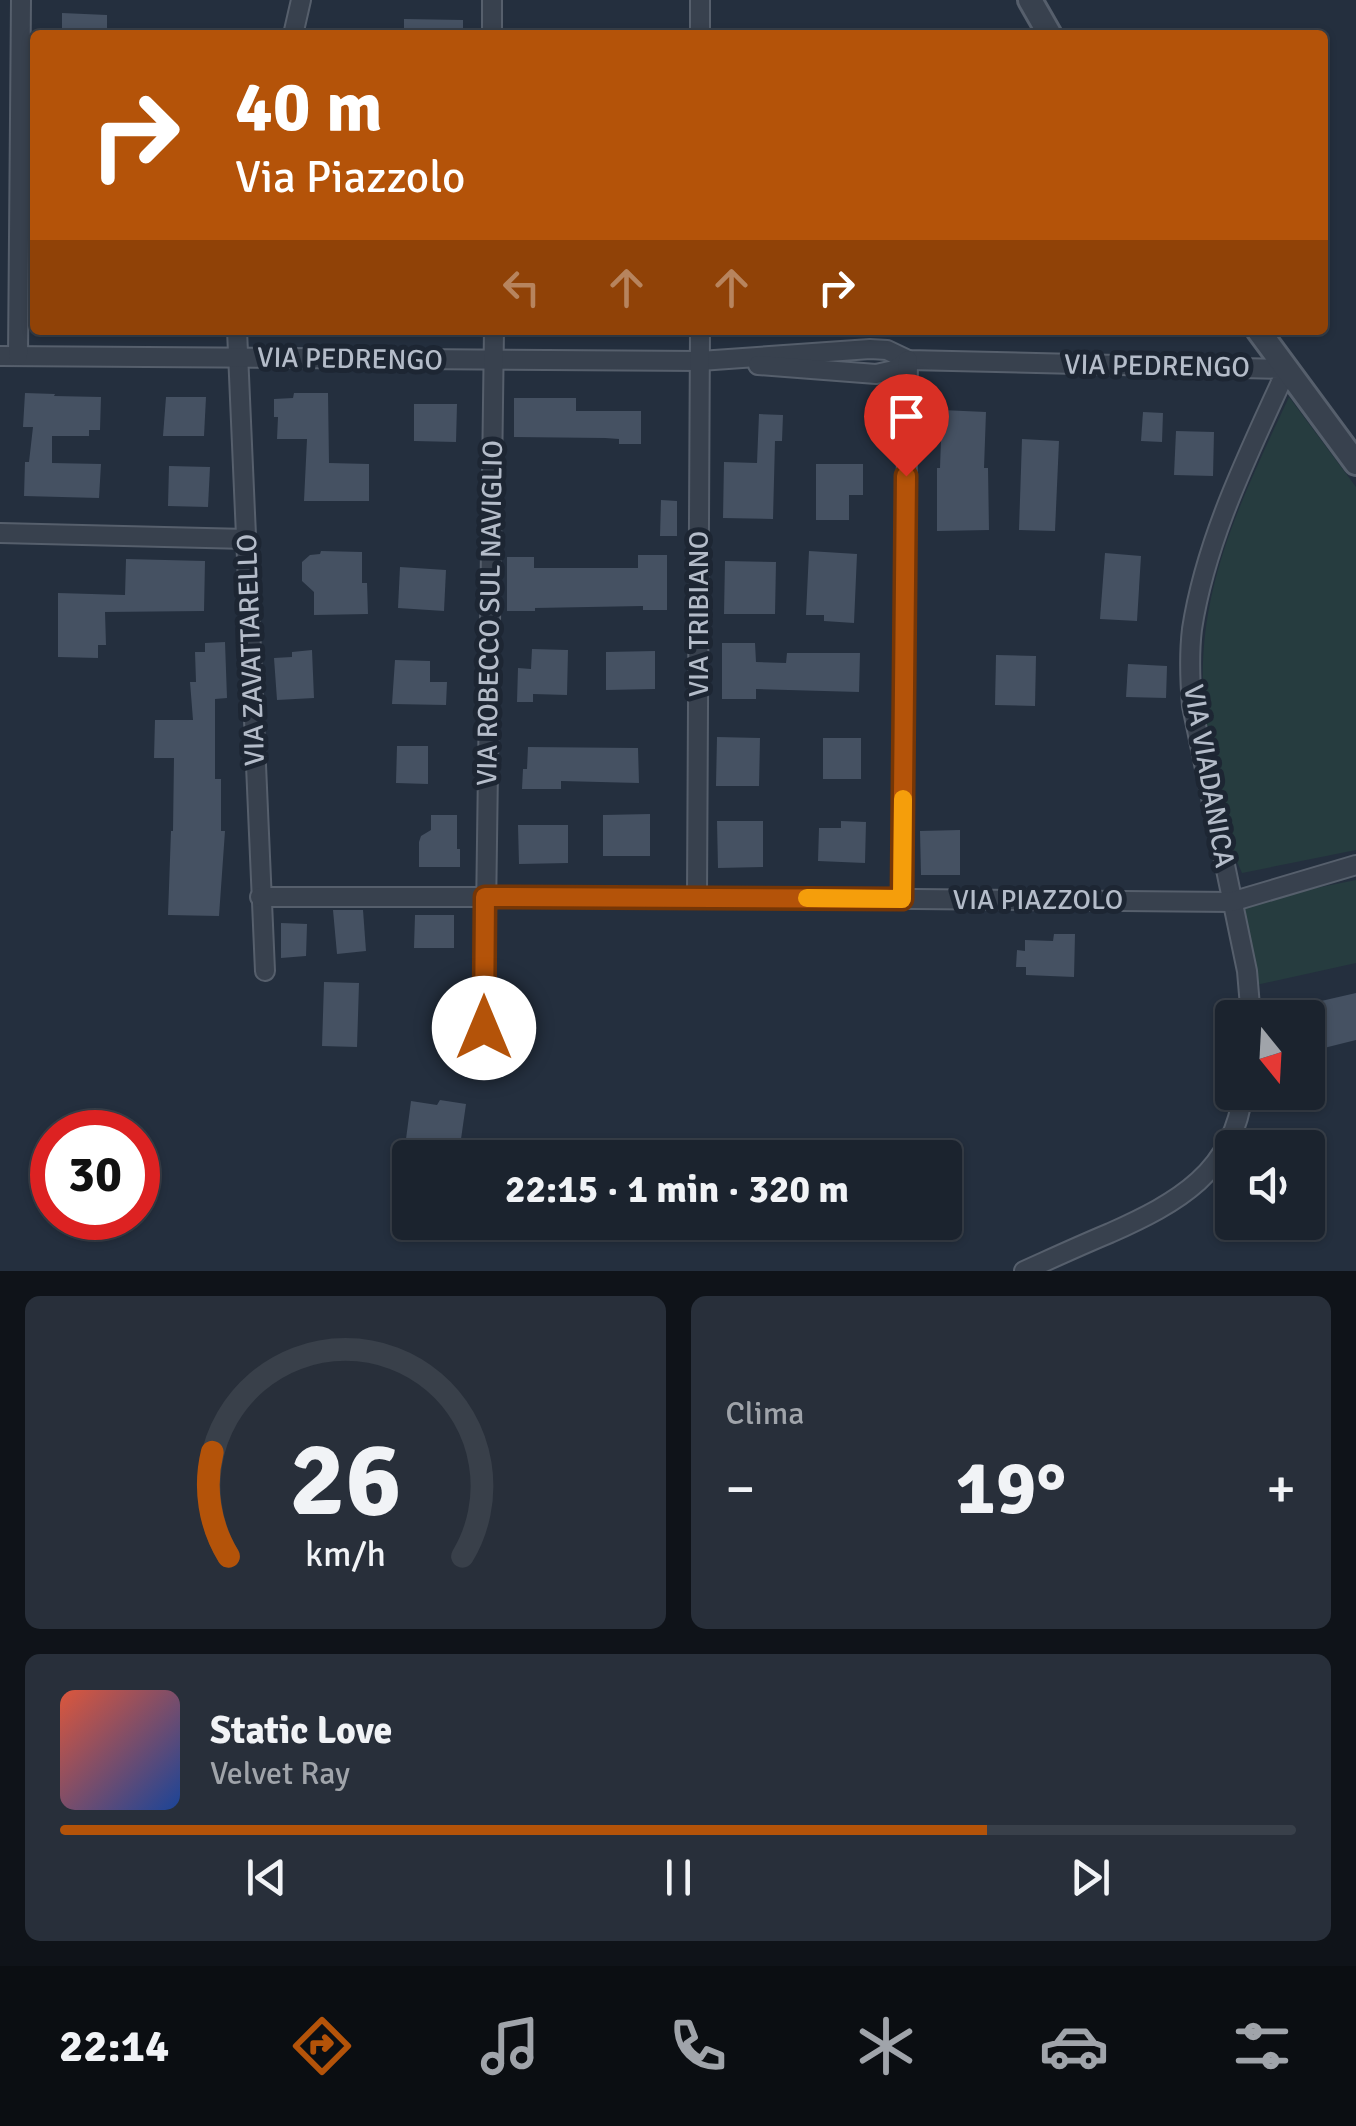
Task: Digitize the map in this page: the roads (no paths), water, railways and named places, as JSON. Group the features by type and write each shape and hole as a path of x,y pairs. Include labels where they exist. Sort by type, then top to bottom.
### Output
{"street":[{"path":"9,356 21,0"},
{"path":"294,30 301,0"},
{"path":"492,0 492,30"},
{"path":"700,0 700,30"},
{"path":"1030,0 1047,30"},
{"name":"VIA ZAVATTARELLO","path":"237,335 265,970"},
{"name":"VIA ROBECCO SUL NAVIGLIO","path":"485,897 494,335"},
{"name":"VIA TRIBIANO","path":"696,897 700,335"},
{"path":"1262,335 1356,463"},
{"name":"VIA PEDRENGO","path":"9,356 700,361 866,374 891,371 908,360 1286,369"},
{"path":"902,899 908,360"},
{"name":"VIA VIADANICA","path":"1248,1000 1246,970 1192,706 1192,632 1210,553 1286,369"},
{"path":"0,534 247,539"},
{"name":"VIA PIAZZOLO","path":"260,898 1231,902 1356,865"},
{"path":"484,1061 485,897"},
{"path":"1024,1271 1144,1217 1186,1193 1223,1154 1240,1110"}]}
